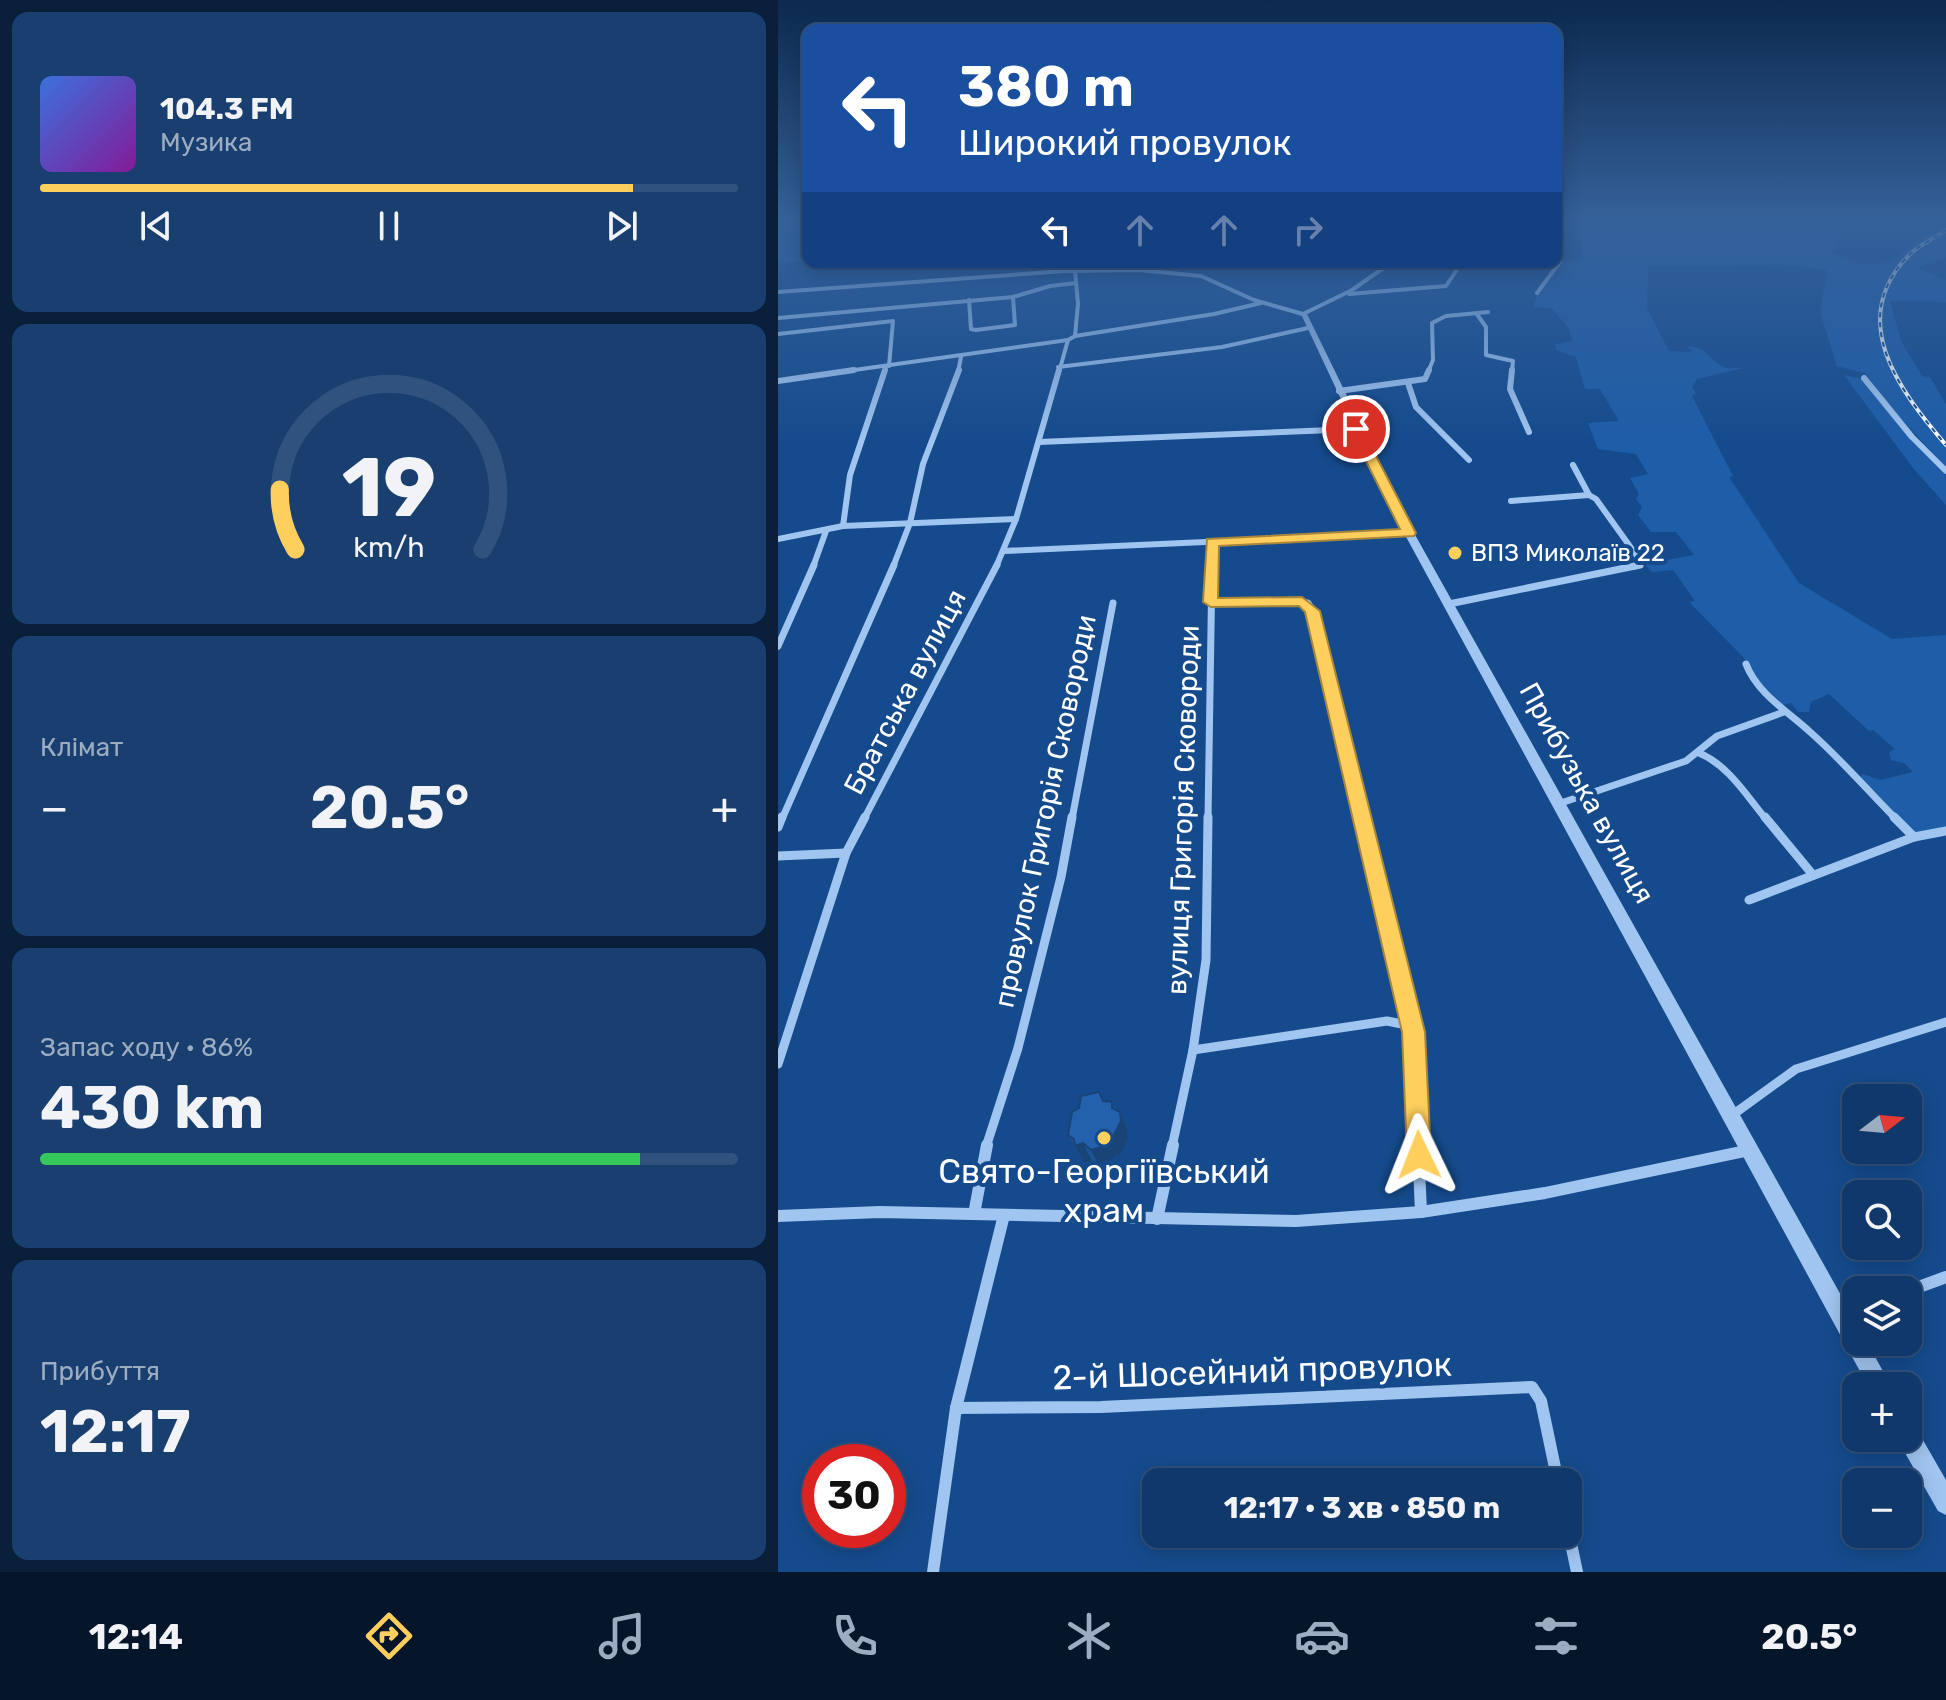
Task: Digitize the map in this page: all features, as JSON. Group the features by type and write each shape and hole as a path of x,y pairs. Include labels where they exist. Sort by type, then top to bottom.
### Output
{"street":[{"path":"778,318 1019,295"},
{"name":"Братська вулиця","path":"778,1064 846,853 1004,551 1039,442 1058,367 1072,338 1077,295"},
{"path":"1244,295 1303,314 1339,295"},
{"path":"969,300 971,329 976,330 1015,325 1013,297"},
{"path":"778,381 961,357 1214,314 1261,303"},
{"path":"1339,391 1357,386 1422,380 1429,374 1434,343 1432,323 1446,316 1488,312"},
{"path":"1476,313 1486,327 1486,355 1507,358 1514,363 1510,389 1529,432"},
{"name":"Прибузька вулиця","path":"1303,314 1409,533 1872,1372"},
{"path":"778,334 893,321 887,366 850,475 843,526"},
{"path":"1058,367 1216,348 1308,328"},
{"path":"778,827 910,523 923,464 959,370 961,357"},
{"path":"1864,378 1912,437 1946,471"},
{"path":"1408,383 1416,407 1469,460"},
{"path":"1039,442 1356,429"},
{"path":"1449,604 1638,567 1639,559 1589,495 1573,465"},
{"path":"1511,501 1589,495"},
{"path":"778,539 843,526 1016,519"},
{"path":"778,646 826,531"},
{"path":"1004,551 1409,533"},
{"name":"вулиця Григорія Сковороди","path":"1157,1219 1193,1050 1207,951 1212,542"},
{"path":"1211,602 1302,601 1313,611 1412,1026 1421,1212"},
{"name":"провулок Григорія Сковороди","path":"974,1214 988,1137 1018,1048 1061,877 1113,603"},
{"path":"1746,664 1750,674 1784,712 1809,731 1914,837"},
{"path":"1558,804 1679,763 1699,753 1717,736 1784,712"},
{"path":"1699,753 1713,759 1727,772 1813,875"},
{"path":"1749,900 1914,837 1946,831"},
{"path":"778,856 846,853"},
{"path":"1193,1050 1387,1021 1412,1026"},
{"path":"1731,1116 1796,1069 1946,1022"},
{"path":"778,1216 880,1212 1296,1221 1421,1212 1545,1193 1750,1150"},
{"path":"933,1572 956,1408 1004,1215"},
{"path":"1922,1286 1946,1277"},
{"name":"2-й Шосейний провулок","path":"956,1408 1101,1407 1532,1387 1541,1401 1555,1468"},
{"path":"1917,1452 1946,1503"},
{"path":"1572,1548 1577,1572"}],"shaded area":[{"path":"1537,295 1647,295 1647,308 1669,351 1690,352 1693,351 1687,347 1693,347 1724,367 1743,368 1697,379 1692,387 1696,394 1692,396 1733,476 1729,477 1799,583 1892,639 1946,635 1946,829 1922,834 1911,832 1859,777 1863,774 1880,780 1913,772 1904,763 1891,760 1889,752 1895,749 1873,730 1869,731 1829,694 1811,702 1809,712 1798,712 1791,703 1783,705 1750,672 1744,658 1689,602 1695,601 1673,570 1652,572 1645,564 1694,555 1676,532 1651,532 1638,515 1642,507 1636,499 1639,494 1630,478 1648,474 1636,454 1598,449 1588,423 1619,421 1600,389 1585,389 1576,357 1557,350 1555,344 1573,341 1567,326 1551,308 1533,307"},
{"path":"1823,295 1946,295 1946,302 1890,301 1901,341 1922,376 1930,377 1946,404 1946,467 1892,409 1865,373 1837,366 1820,312"},
{"path":"1844,375 1862,379 1908,437 1946,475 1946,505 1913,468"}],"building":[{"path":"1099,1092 1103,1101 1112,1102 1112,1108 1120,1112 1121,1121 1113,1137 1107,1138 1102,1147 1091,1150 1083,1143 1075,1146 1074,1139 1068,1135 1072,1112 1079,1108 1081,1096"}],"railway":[{"path":"1885,295 1880,328 1886,353 1911,401 1946,445"}],"place":[{"name":"ВПЗ Миколаїв 22","path":"1455,553"},
{"name":"Свято-Георгіївський храм","path":"1104,1138"}],"route":[{"path":"1356,429 1409,533 1212,542 1211,602 1302,601 1308,603 1313,611 1413,1032 1419,1155"}]}
